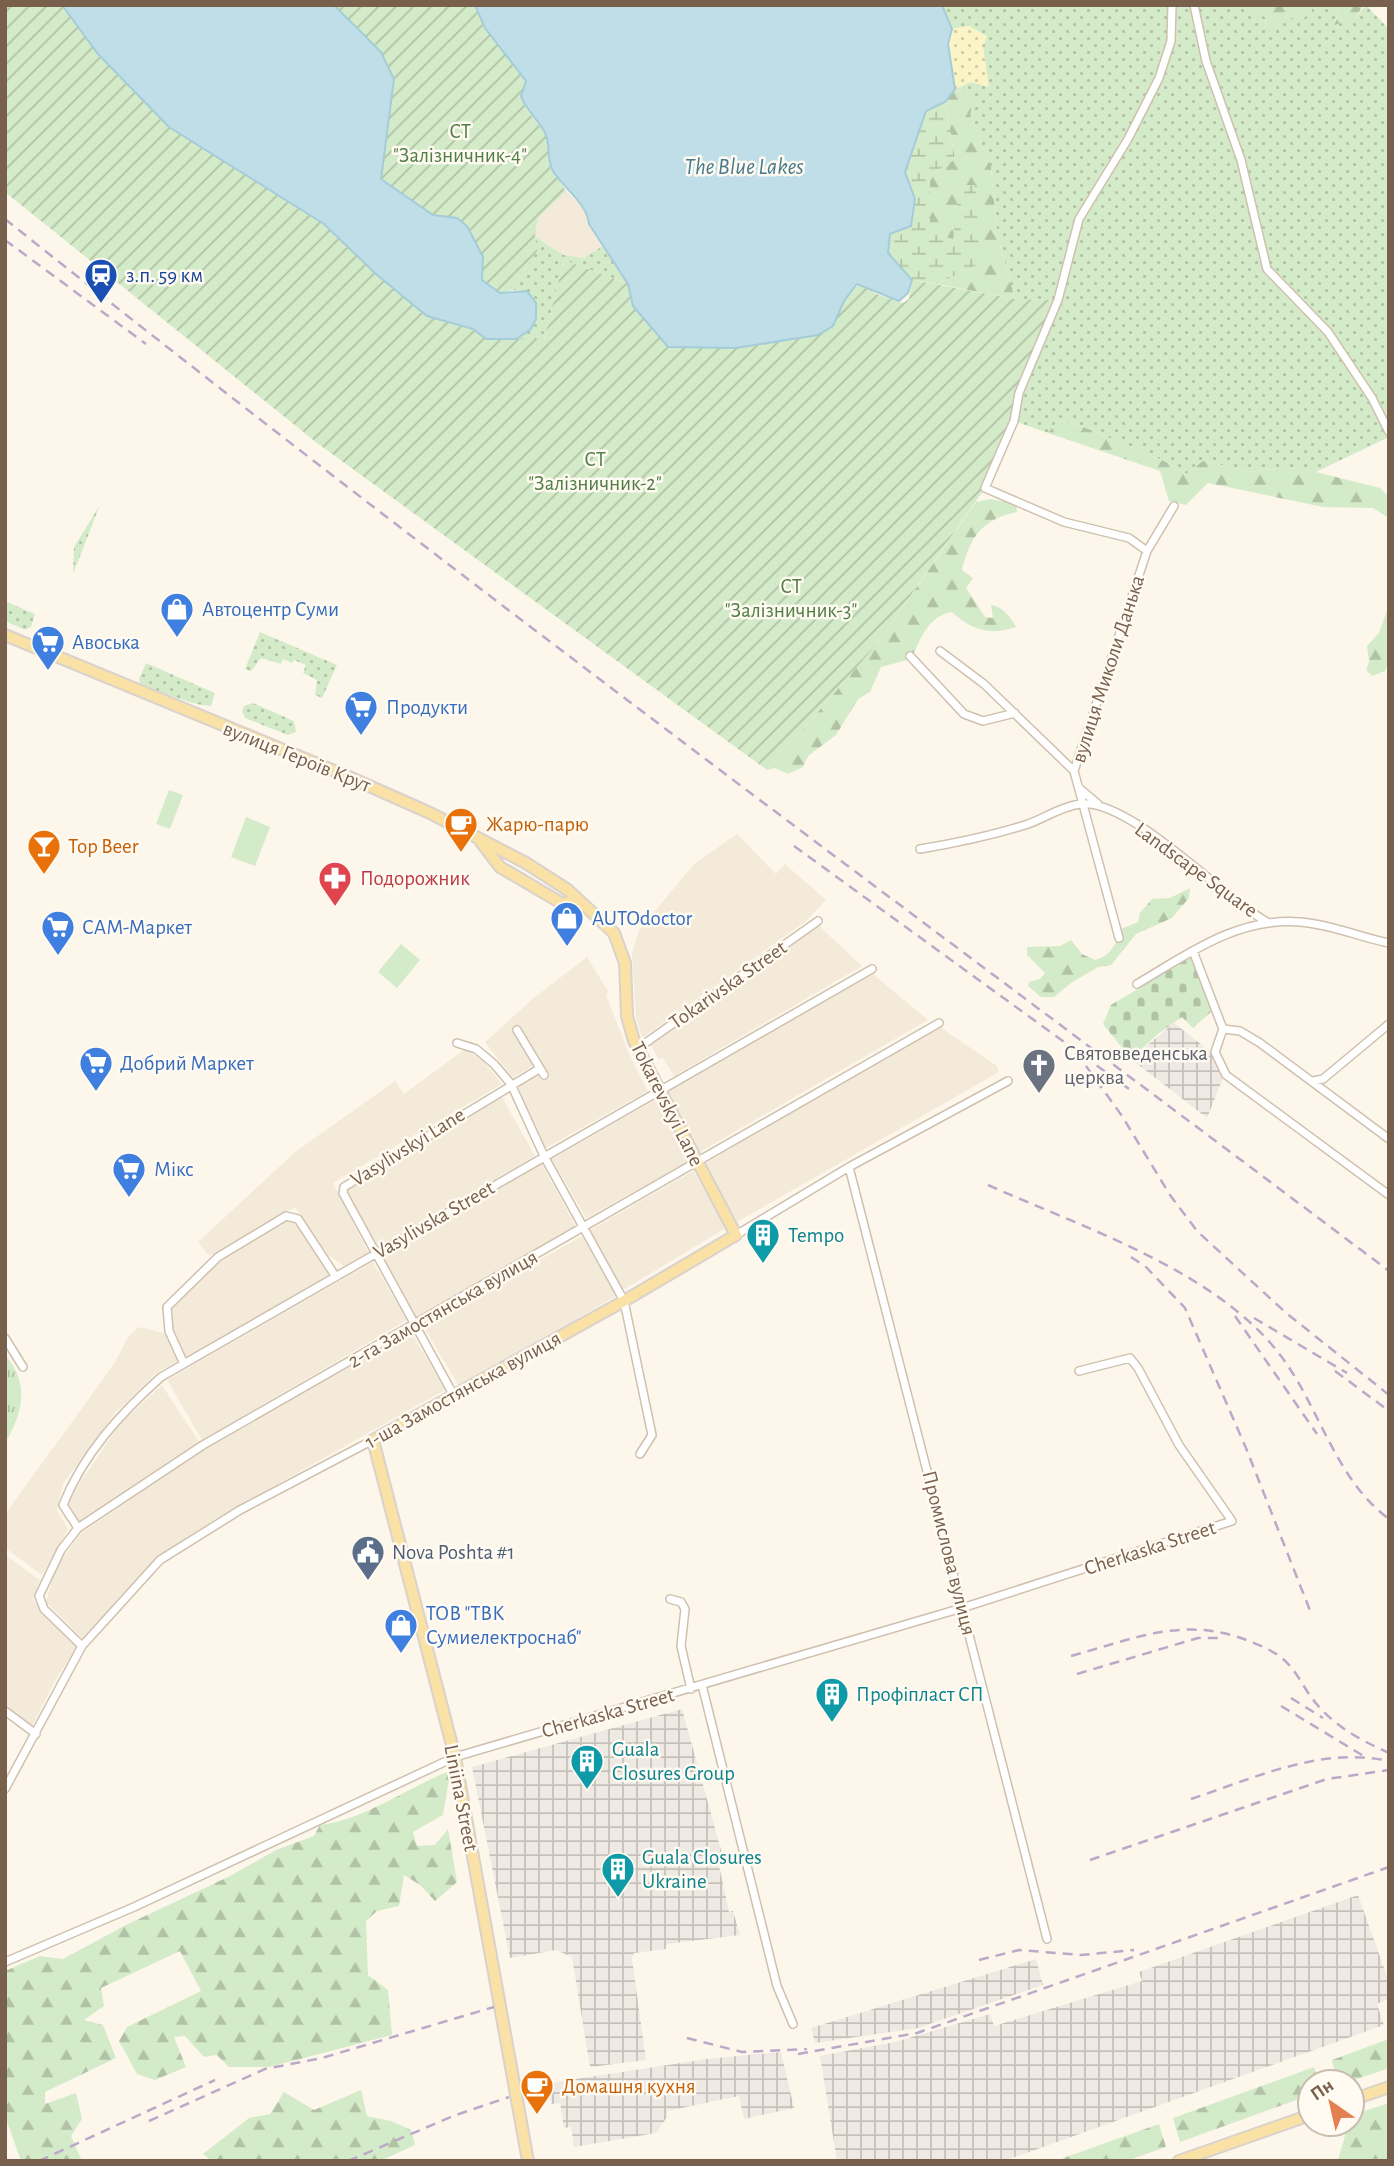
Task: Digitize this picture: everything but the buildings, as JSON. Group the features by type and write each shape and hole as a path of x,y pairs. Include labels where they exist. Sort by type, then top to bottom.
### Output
{"main road":[{"name":"вулиця Героїв Крут","path":"5,635 122,686 349,777 476,836 526,863 577,899"},
{"path":"476,836 500,867 563,904 577,899"},
{"name":"Tokarevskyi Lane","path":"577,899 600,917 620,946 625,963 627,1016 637,1049 736,1235"},
{"name":"1-ша Замостянська вулиця","path":"373,1440 624,1301 736,1235"},
{"name":"Liniina Street","path":"373,1440 454,1757 528,2161"},
{"path":"1366,2095 1389,2087"},
{"path":"1179,2161 1296,2120"}],"street":[{"name":"вулиця Миколи Данька","path":"1147,551 1129,538 1064,522 985,488 1014,421 1018,393 1058,300 1079,219 1128,139 1159,78 1171,41 1172,5"},
{"path":"1194,5 1206,61 1241,160 1267,269 1328,332 1372,398 1389,432"},
{"name":"вулиця Миколи Данька","path":"1081,804 1074,771 1147,551 1174,506"},
{"path":"940,651 984,684 1074,771"},
{"path":"910,656 964,714 983,721 1015,713"},
{"name":"вулиця Миколи Данька","path":"1079,788 1099,804"},
{"path":"1081,804 1119,937"},
{"path":"920,849 985,837 1081,804 1099,804"},
{"name":"Landscape Square","path":"1099,804 1151,835 1246,910 1267,922"},
{"name":"Tokarivska Street","path":"637,1049 818,920"},
{"path":"1267,922 1300,922 1389,943"},
{"name":"Landscape Square","path":"1137,984 1217,936 1267,922"},
{"path":"1193,951 1223,1029 1215,1052 1226,1075 1389,1195"},
{"name":"Vasylivska Street","path":"78,1528 63,1504 71,1484 118,1416 160,1377 872,969"},
{"name":"2-га Замостянська вулиця","path":"82,1646 44,1609 39,1596 61,1550 78,1528 203,1445 939,1023"},
{"path":"1313,1081 1323,1079 1389,1024"},
{"path":"1223,1029 1240,1031 1313,1081 1389,1139"},
{"name":"Vasylivskyi Lane","path":"454,1396 343,1193 346,1182 511,1084 542,1072 517,1031"},
{"path":"457,1043 476,1049 494,1064 511,1084 544,1156 624,1301 652,1435 640,1454"},
{"name":"1-ша Замостянська вулиця","path":"736,1235 849,1167 1008,1081"},
{"name":"Промислова вулиця","path":"849,1167 1047,1940"},
{"path":"184,1364 169,1331 167,1307 218,1257 286,1216 298,1219 336,1278"},
{"path":"5,1338 23,1367"},
{"name":"Cherkaska Street","path":"5,1962 134,1907 454,1757 962,1608 1232,1521 1179,1445 1138,1368 1129,1358 1079,1371"},
{"name":"1-ша Замостянська вулиця","path":"5,1789 82,1646 160,1560 240,1510 373,1440"},
{"path":"670,1599 681,1602 685,1609 681,1646 691,1689"},
{"path":"702,1685 759,1919 777,1986 793,2024"},
{"path":"5,1711 36,1734"}],"shaded area":[{"path":"566,191 588,213 589,224 603,246 584,258 563,255 535,236 538,218"},
{"path":"737,834 776,874 785,864 826,900 805,922 642,1038 636,1017 632,953 639,930 694,864"},
{"path":"819,926 862,966 674,1076 663,1058 658,1059 651,1045"},
{"path":"587,957 608,991 606,995 630,1056 648,1091 544,1149 518,1085 537,1074 541,1081 550,1076 519,1027 513,1032 534,1065 513,1078 485,1042 535,997"},
{"path":"873,974 928,1020 698,1153 666,1092"},
{"path":"1174,1023 1212,1053 1223,1078 1207,1118 1131,1059"},
{"path":"940,1027 997,1066 999,1072 737,1222 704,1164"},
{"path":"465,1049 484,1062 502,1084 333,1183 368,1252 344,1266 328,1255 295,1207 220,1253 208,1255 198,1242 295,1152 395,1081 404,1094"},
{"path":"502,1097 535,1156 378,1246 346,1190 347,1185"},
{"path":"655,1100 689,1161 586,1218 552,1159"},
{"path":"542,1164 576,1227 416,1317 383,1255"},
{"path":"693,1171 726,1228 623,1290 590,1230"},
{"path":"287,1220 296,1223 329,1275 185,1358 170,1320 171,1307 221,1259"},
{"path":"582,1236 616,1296 459,1386 423,1326"},
{"path":"373,1262 407,1320 202,1440 167,1380"},
{"path":"139,1327 168,1334 179,1360 156,1373 115,1413 63,1484 57,1510 68,1529 42,1575 5,1548 5,1514 114,1364 128,1337"},
{"path":"411,1332 445,1390 217,1518 160,1555 82,1638 46,1602 56,1568 81,1533 204,1449"},
{"path":"162,1385 199,1442 80,1522 67,1502 119,1425"},
{"path":"5,1555 40,1580 33,1599 41,1612 78,1645 55,1681 32,1726 5,1707"},
{"path":"682,1709 723,1857 718,1861 729,1912 733,1911 740,1935 667,1944 666,1949 634,1953 632,1959 646,2060 590,2067 572,1957 556,1950 510,1958 472,1767"},
{"path":"1358,1895 1389,1982 1389,1999 1377,2004 1384,2025 1004,2161 837,2161 820,2056 895,2042 990,2014 994,2026 1142,1981 1139,1972"},
{"path":"1036,1959 1043,1985 918,2028 815,2043 811,2028"},
{"path":"781,2052 794,2108 744,2119 739,2096 667,2111 667,2117 656,2133 574,2147 571,2127 564,2128 560,2103 551,2104 550,2093 531,2096 530,2086 707,2059"}],"green space":[{"name":"СТ \"Залізничник-2\"","path":"5,5 62,5 98,54 169,127 324,224 377,275 427,316 473,329 486,339 544,339 564,260 628,284 633,306 668,347 697,347 833,326 844,301 860,283 876,294 903,303 909,299 912,280 1015,299 1058,300 1019,393 1014,421 985,488 877,644 767,770 317,443 5,192"},
{"name":"СТ \"Залізничник-4\"","path":"334,5 475,5 485,28 526,82 521,96 526,109 546,134 550,167 566,191 538,218 535,236 537,251 513,290 500,293 482,279 482,269 457,218 433,215 381,179 391,105"},
{"path":"942,5 1242,5 1265,17 1266,31 1287,18 1312,11 1308,5 1341,5 1334,24 1353,20 1366,5 1389,29 1389,437 1316,472 1285,467 1251,472 1203,461 1186,474 1161,460 1076,425 1058,421 1048,433 1014,421 1019,393 1057,300 1015,299 997,234 991,166 970,116 973,100 955,89 971,82 988,86 983,47 969,26 952,29"},
{"path":"1242,5 1308,5 1312,11 1304,18 1287,18 1266,32 1265,17"},
{"path":"1341,5 1364,5 1353,20 1334,25"},
{"path":"955,89 973,100 970,116 991,166 997,234 1015,299 937,284 980,263 960,186 954,240 930,233 930,176 955,159 945,102"},
{"path":"945,102 955,159 930,176 930,233 953,239 960,185 975,185 981,263 937,284 912,280 888,253 890,233 915,199 904,172 926,111"},
{"path":"535,236 563,255 584,258 603,246 628,284 564,260 544,339 516,339 530,330 536,319 527,291 513,290 536,251"},
{"path":"1058,421 1097,433 1161,460 1186,474 1203,461 1251,472 1285,467 1380,488 1389,497 1389,518 1373,508 1323,507 1208,483 1186,505 1169,501 1160,471 1048,433"},
{"path":"990,499 1016,504 1017,512 995,519 980,531 969,548 962,570 973,578 966,588 985,617 993,618 991,605 995,606 1006,613 1016,627 998,631 982,630 952,612 937,618 926,629 911,659 881,667 870,692 858,699 836,735 808,756 803,767 788,774 775,768 767,770 877,644 976,502"},
{"path":"100,505 73,574 74,547"},
{"path":"5,601 35,614 31,627 25,630 5,621"},
{"path":"1389,605 1389,660 1385,671 1372,676 1366,670 1369,662 1367,646 1379,633"},
{"path":"260,632 337,665 322,698 315,695 317,680 303,673 306,665 294,660 292,663 283,659 281,664 261,658 251,671 245,669"},
{"path":"146,663 215,693 211,706 185,701 140,683 139,679"},
{"path":"253,703 294,721 296,732 288,735 245,718 242,711 244,706"},
{"path":"169,790 183,795 170,829 156,824"},
{"path":"246,817 270,827 255,866 231,857"},
{"path":"1190,888 1189,898 1172,918 1136,934 1111,965 1098,967 1054,997 1041,997 1028,986 1029,982 1040,979 1045,973 1027,955 1027,947 1060,946 1071,940 1082,954 1095,960 1112,949 1121,929 1138,922 1140,913 1152,899 1170,898"},
{"path":"401,944 420,960 397,988 378,972"},
{"path":"1191,957 1213,1010 1193,1028 1182,1017 1159,1033 1131,1059 1103,1024 1111,1005"},
{"path":"5,1355 18,1376 21,1398 16,1421 5,1443"},
{"path":"447,1772 449,1780 443,1815 413,1832 417,1846 435,1845 448,1829 457,1882 435,1901 420,1885 404,1875 399,1906 377,1911 366,1921 368,1975 388,1990 392,2035 269,2067 229,2067 217,2055 204,2057 185,2036 174,2037 186,2067 155,2080 137,2074 119,2041 127,2027 201,1991 180,1951 101,1988 104,2006 84,2020 103,2025 116,2058 45,2092 45,2104 76,2093 82,2119 71,2136 82,2161 21,2161 5,2116 5,1971 40,1956 63,1959 126,1925 230,1876 276,1850 314,1836 320,1825 368,1811"},
{"path":"1389,2039 1389,2068 1366,2076 1366,2068 1334,2068 1332,2060"},
{"path":"1296,2074 1296,2100 1180,2142 1173,2118"},
{"path":"361,2090 367,2116 391,2121 411,2130 415,2145 380,2161 212,2161 203,2154 249,2118 270,2114 284,2092 314,2110"},
{"path":"1389,2103 1389,2161 1338,2161 1344,2138 1366,2138 1366,2110"},
{"path":"1159,2124 1166,2147 1126,2161 1055,2161"}],"sand":[{"path":"969,26 987,36 983,47 989,87 971,82 955,89 948,44 952,29"}],"water":[{"path":"62,5 334,5 381,52 394,79 381,179 433,215 457,218 467,226 483,257 482,280 500,293 527,291 536,303 536,319 530,330 516,339 486,339 473,329 427,316 377,275 324,224 169,127 98,54"},
{"name":"The Blue Lakes","path":"475,5 942,5 952,29 948,44 955,89 945,102 926,111 905,172 915,199 911,226 890,234 888,253 912,280 908,293 899,301 857,284 844,301 833,326 818,335 736,348 668,347 633,306 628,284 589,224 584,209 553,171 545,133 521,96 526,81 485,28"}],"railway":[{"path":"5,219 520,619 1389,1271"},
{"path":"5,240 146,344"},
{"path":"794,846 1129,1089"},
{"path":"1086,1066 1122,1116 1170,1195 1197,1231 1285,1312 1389,1395"},
{"path":"988,1185 1146,1255 1222,1299 1254,1326 1281,1356 1295,1376 1341,1464 1370,1503 1389,1519"},
{"path":"1131,1257 1146,1267 1185,1308 1246,1448 1311,1613"},
{"path":"1235,1316 1317,1434"},
{"path":"1254,1318 1347,1373"},
{"path":"1335,1371 1389,1411"},
{"path":"1071,1656 1159,1632 1203,1630 1225,1633 1249,1641 1281,1657 1328,1716 1356,1737 1389,1753"},
{"path":"1077,1674 1198,1638 1220,1638"},
{"path":"1291,1698 1323,1718"},
{"path":"1281,1706 1362,1755"},
{"path":"1191,1799 1288,1766 1313,1761 1364,1757 1389,1761"},
{"path":"1090,1860 1327,1779 1389,1770"},
{"path":"798,2054 917,2033 1389,1867"},
{"path":"979,1960 1019,1950 1081,1955 1134,1950"},
{"path":"149,2121 265,2069 322,2058 494,2007"},
{"path":"687,2038 742,2052 807,2049"},
{"path":"39,2161 215,2080"},
{"path":"348,2161 453,2116 509,2097"}],"place":[{"name":"з.п. 59 км","path":"101,305"},
{"name":"Автоцентр Суми","path":"177,639"},
{"name":"Авоська","path":"48,672"},
{"name":"Продукти","path":"361,737"},
{"name":"Жарю-парю","path":"461,854"},
{"name":"Top Beer","path":"44,876"},
{"name":"Подорожник","path":"335,908"},
{"name":"AUTOdoctor","path":"567,948"},
{"name":"САМ-Маркет","path":"58,957"},
{"name":"Добрий Маркет","path":"96,1093"},
{"name":"Святовведенська церква","path":"1039,1095"},
{"name":"Мікс","path":"129,1199"},
{"name":"Tempo","path":"763,1265"},
{"name":"Nova Poshta #1","path":"368,1582"},
{"name":"ТОВ \"ТВК Сумиелектроснаб\"","path":"401,1655"},
{"name":"Профіпласт СП","path":"832,1724"},
{"name":"Guala Closures Group","path":"587,1791"},
{"name":"Guala Closures Ukraine","path":"618,1899"},
{"name":"Домашня кухня","path":"537,2116"}],"park label":[{"name":"СТ \"Залізничник-3\"","path":"791,598"}]}
